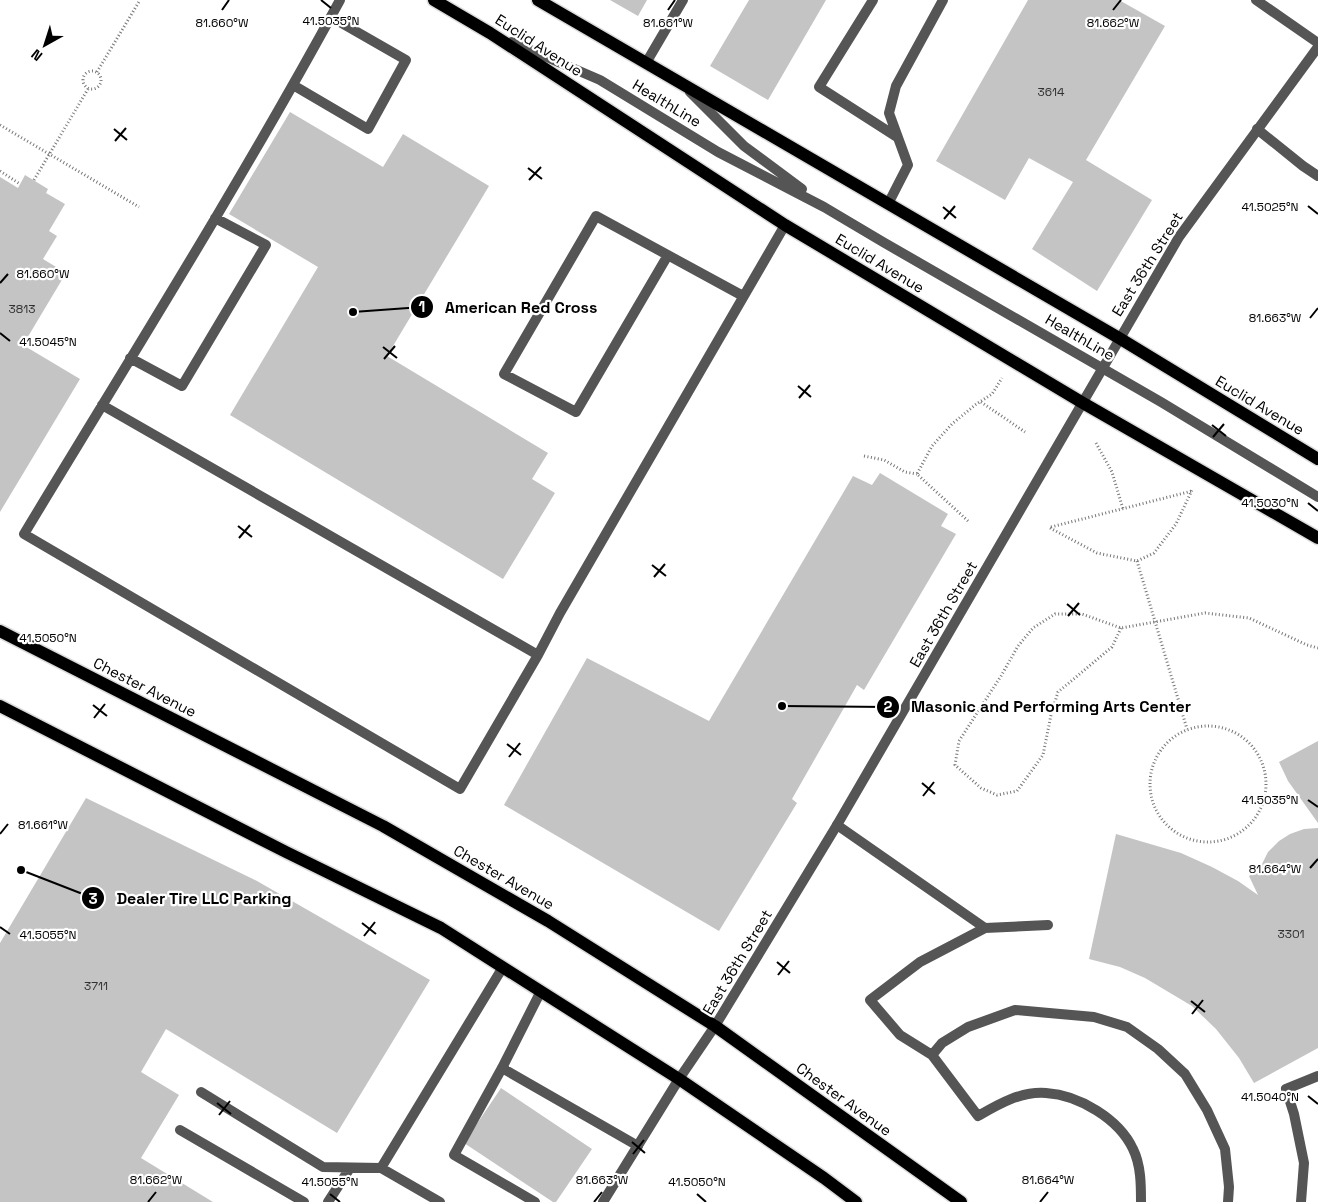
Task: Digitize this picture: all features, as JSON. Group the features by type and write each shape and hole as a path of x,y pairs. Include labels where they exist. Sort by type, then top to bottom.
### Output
{"main road":[{"name":"Euclid Avenue","path":"434,0 490,33 785,225 1083,403 1318,538"},
{"name":"Euclid Avenue","path":"538,0 1119,338 1318,459"},
{"name":"Chester Avenue","path":"0,631 383,826 548,921 715,1026 961,1202"},
{"path":"0,706 286,852 441,928 680,1079 853,1201"}],"street":[{"path":"340,0 216,218 24,534 460,789 785,225"},
{"path":"646,63 683,0"},
{"path":"873,0 819,88 898,137"},
{"path":"888,204 908,165 889,113 896,86 943,0"},
{"path":"1256,0 1318,42"},
{"path":"293,85 368,128 406,60 331,17"},
{"name":"HealthLine","path":"490,33 600,80 718,152 824,207 1102,368 1318,497"},
{"name":"East 36th Street","path":"604,1202 838,825 1179,237 1257,129 1314,60 1318,47"},
{"name":"HealthLine","path":"682,84 744,146 824,207"},
{"path":"1257,129 1318,176"},
{"path":"668,255 576,412 504,374 596,216 668,255 743,296"},
{"path":"130,358 182,386 266,245 216,218"},
{"path":"102,405 538,655"},
{"path":"838,825 984,928"},
{"path":"1048,925 984,928 920,962 870,1000 900,1035 932,1055 978,1116 1004,1101 1025,1095 1046,1093 1069,1098 1099,1111 1118,1127 1134,1149 1141,1182 1141,1202"},
{"path":"381,1168 503,967"},
{"path":"535,1202 454,1155 502,1068 541,991"},
{"path":"932,1055 942,1043 968,1027 1015,1010 1094,1017 1127,1027 1158,1049 1186,1074 1207,1110 1225,1148 1228,1202"},
{"path":"502,1068 638,1146"},
{"path":"1301,1202 1304,1163 1294,1114 1286,1089 1318,1076"},
{"path":"201,1092 323,1168 381,1168 440,1202"},
{"path":"180,1130 304,1202"},
{"path":"328,1202 350,1168"}],"path":[{"path":"97,72 140,0"},
{"path":"88,89 83,80 84,76 88,72 97,72"},
{"path":"88,89 97,88 100,85 100,76 97,72"},
{"path":"34,180 88,89"},
{"path":"0,125 139,207"},
{"path":"0,172 20,184"},
{"path":"917,474 932,446 952,424 992,394 1004,376"},
{"path":"980,402 1025,432"},
{"path":"1096,443 1112,472 1123,509"},
{"path":"864,456 884,460 904,472 917,474 968,521"},
{"path":"1192,490 1176,524 1154,553 1137,561 1097,553 1050,528 1123,509 1192,490"},
{"path":"1137,561 1187,729"},
{"path":"1122,628 1112,647 1058,692 1043,755 1017,791 997,795 981,788 956,765 959,741 1018,646 1033,628 1055,614 1082,614 1122,628 1205,613 1248,618 1307,645 1318,648"},
{"path":"1206,725 1226,729 1243,738 1257,752 1264,771 1266,790 1261,809 1249,826 1233,837 1215,842 1195,841 1178,834 1163,822 1153,806 1149,788 1151,769 1158,752 1171,738 1187,729 1206,725"}],"building":[{"path":"610,0 647,0 638,16"},
{"path":"749,0 826,0 768,100 710,66"},
{"path":"1028,0 1119,0 1165,26 1086,160 1152,200 1097,291 1032,249 1073,182 1029,158 1005,200 936,161"},
{"path":"290,112 383,167 403,134 489,186 387,356 548,453 532,479 555,493 503,579 230,415 318,267 229,214"},
{"path":"25,175 48,189 46,193 65,204 49,231 57,236 43,259 66,273 23,345 80,379 0,512 0,177 18,188"},
{"path":"880,473 948,514 941,526 956,534 864,690 857,685 792,799 797,803 719,931 504,805 587,658 709,721 853,476 872,485"},
{"path":"1318,741 1318,823 1288,781 1279,762"},
{"path":"86,798 257,881 430,980 337,1133 166,1029 141,1072 179,1095 141,1158 213,1202 0,1202 0,943"},
{"path":"1318,828 1318,1048 1254,1083 1239,1058 1216,1029 1192,1006 1145,978 1120,967 1089,959 1116,834 1181,853 1238,881 1258,895 1249,876 1259,870 1268,852 1279,841 1290,834 1304,829"},
{"path":"501,1088 592,1149 556,1202 553,1202 464,1143"}],"place":[{"name":"American Red Cross","path":"353,312"},
{"name":"Masonic and Performing Arts Center","path":"782,706"},
{"name":"Dealer Tire LLC Parking","path":"21,870"}]}
